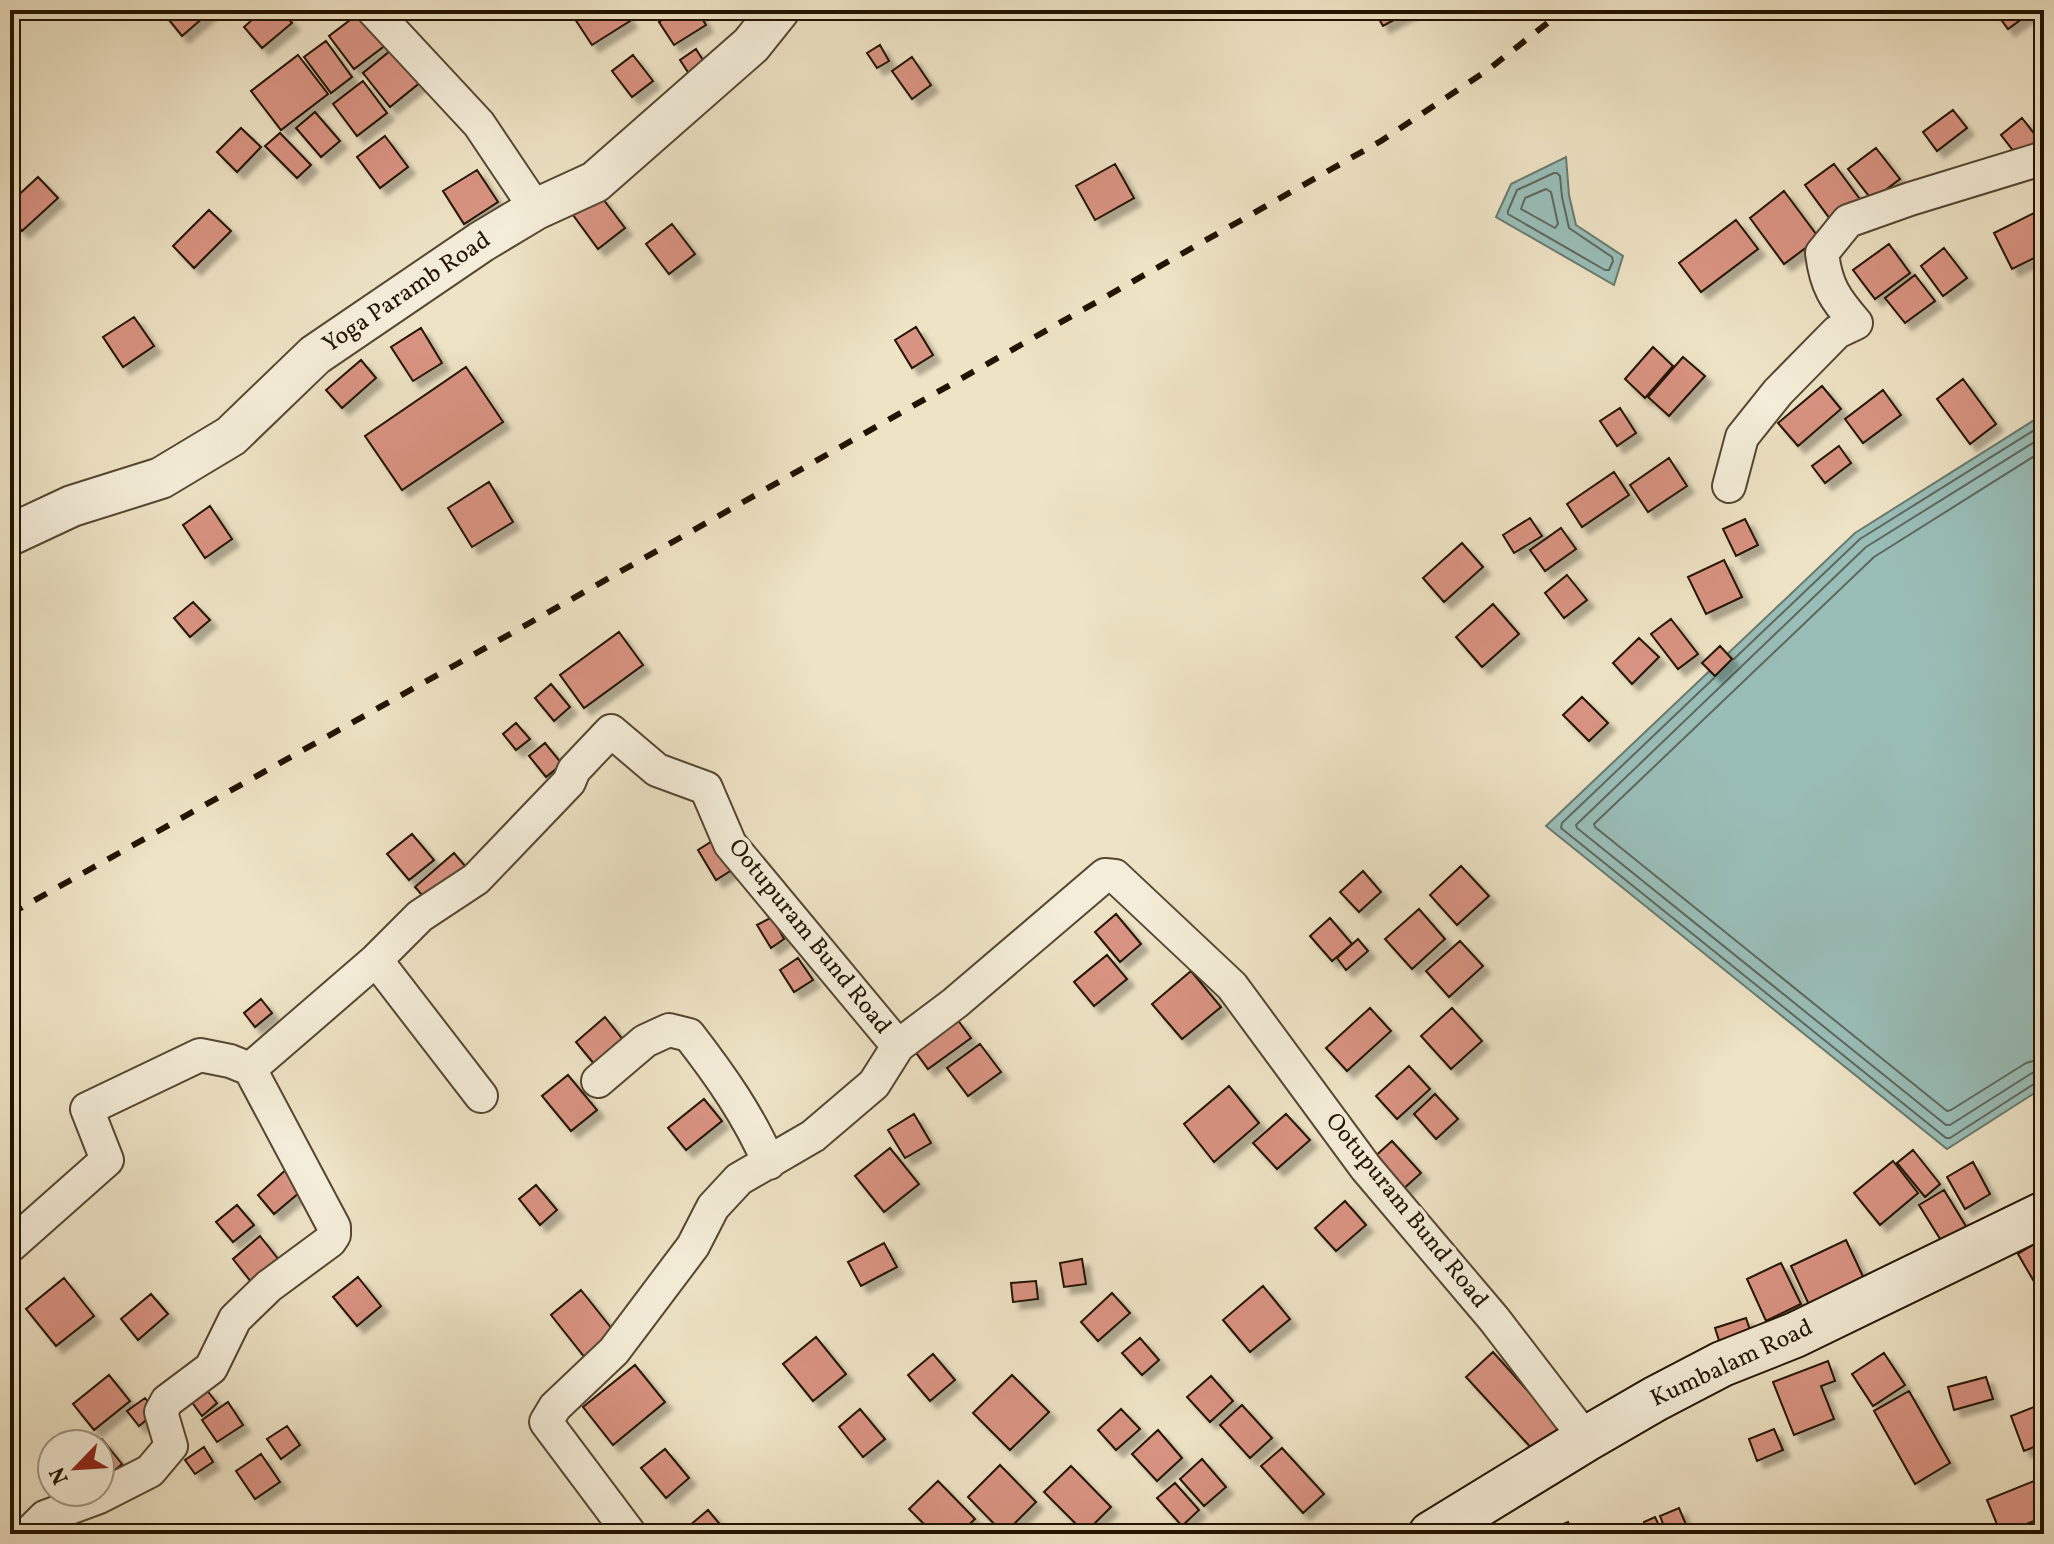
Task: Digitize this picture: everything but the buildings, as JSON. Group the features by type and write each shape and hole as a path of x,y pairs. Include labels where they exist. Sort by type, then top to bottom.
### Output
{"main road":[{"name":"Kumbalam Road","path":"1431,1534 1586,1439 1722,1364 1795,1335 2044,1214"}],"street":[{"path":"373,10 479,124 536,209"},
{"name":"Yoga Paramb Road","path":"10,535 72,506 161,478 231,436 315,355 424,279 536,209 595,182 751,45 779,10"},
{"path":"1729,486 1742,437 1778,392 1837,332 1856,323 1835,299 1822,253 1848,221 2044,158"},
{"name":"Ootupuram Bund Road","path":"250,1069 376,960 420,916 476,879 569,782 574,770 611,731 657,770 706,788 730,844 898,1046 955,1003 1105,875 1115,876 1232,986 1366,1168 1494,1319 1586,1439"},
{"path":"376,960 481,1096"},
{"path":"598,1081 645,1041 669,1030 689,1035 757,1134 769,1163"},
{"path":"630,1534 546,1422 555,1407 614,1351 693,1246 713,1207 739,1179 813,1136 874,1084 898,1046"},
{"path":"10,1246 107,1160 87,1109 200,1055 250,1069 334,1227 330,1241 269,1286 235,1319 211,1368 167,1401 161,1412 171,1446 150,1471 99,1497 45,1517 28,1534"}],"water":[{"path":"1566,157 1569,195 1576,225 1623,256 1614,285 1496,217 1511,184"},
{"path":"2044,414 2044,1087 1947,1149 1546,826 1855,533"}],"railway":[{"path":"10,914 1381,141 1489,69 1564,10"}]}
